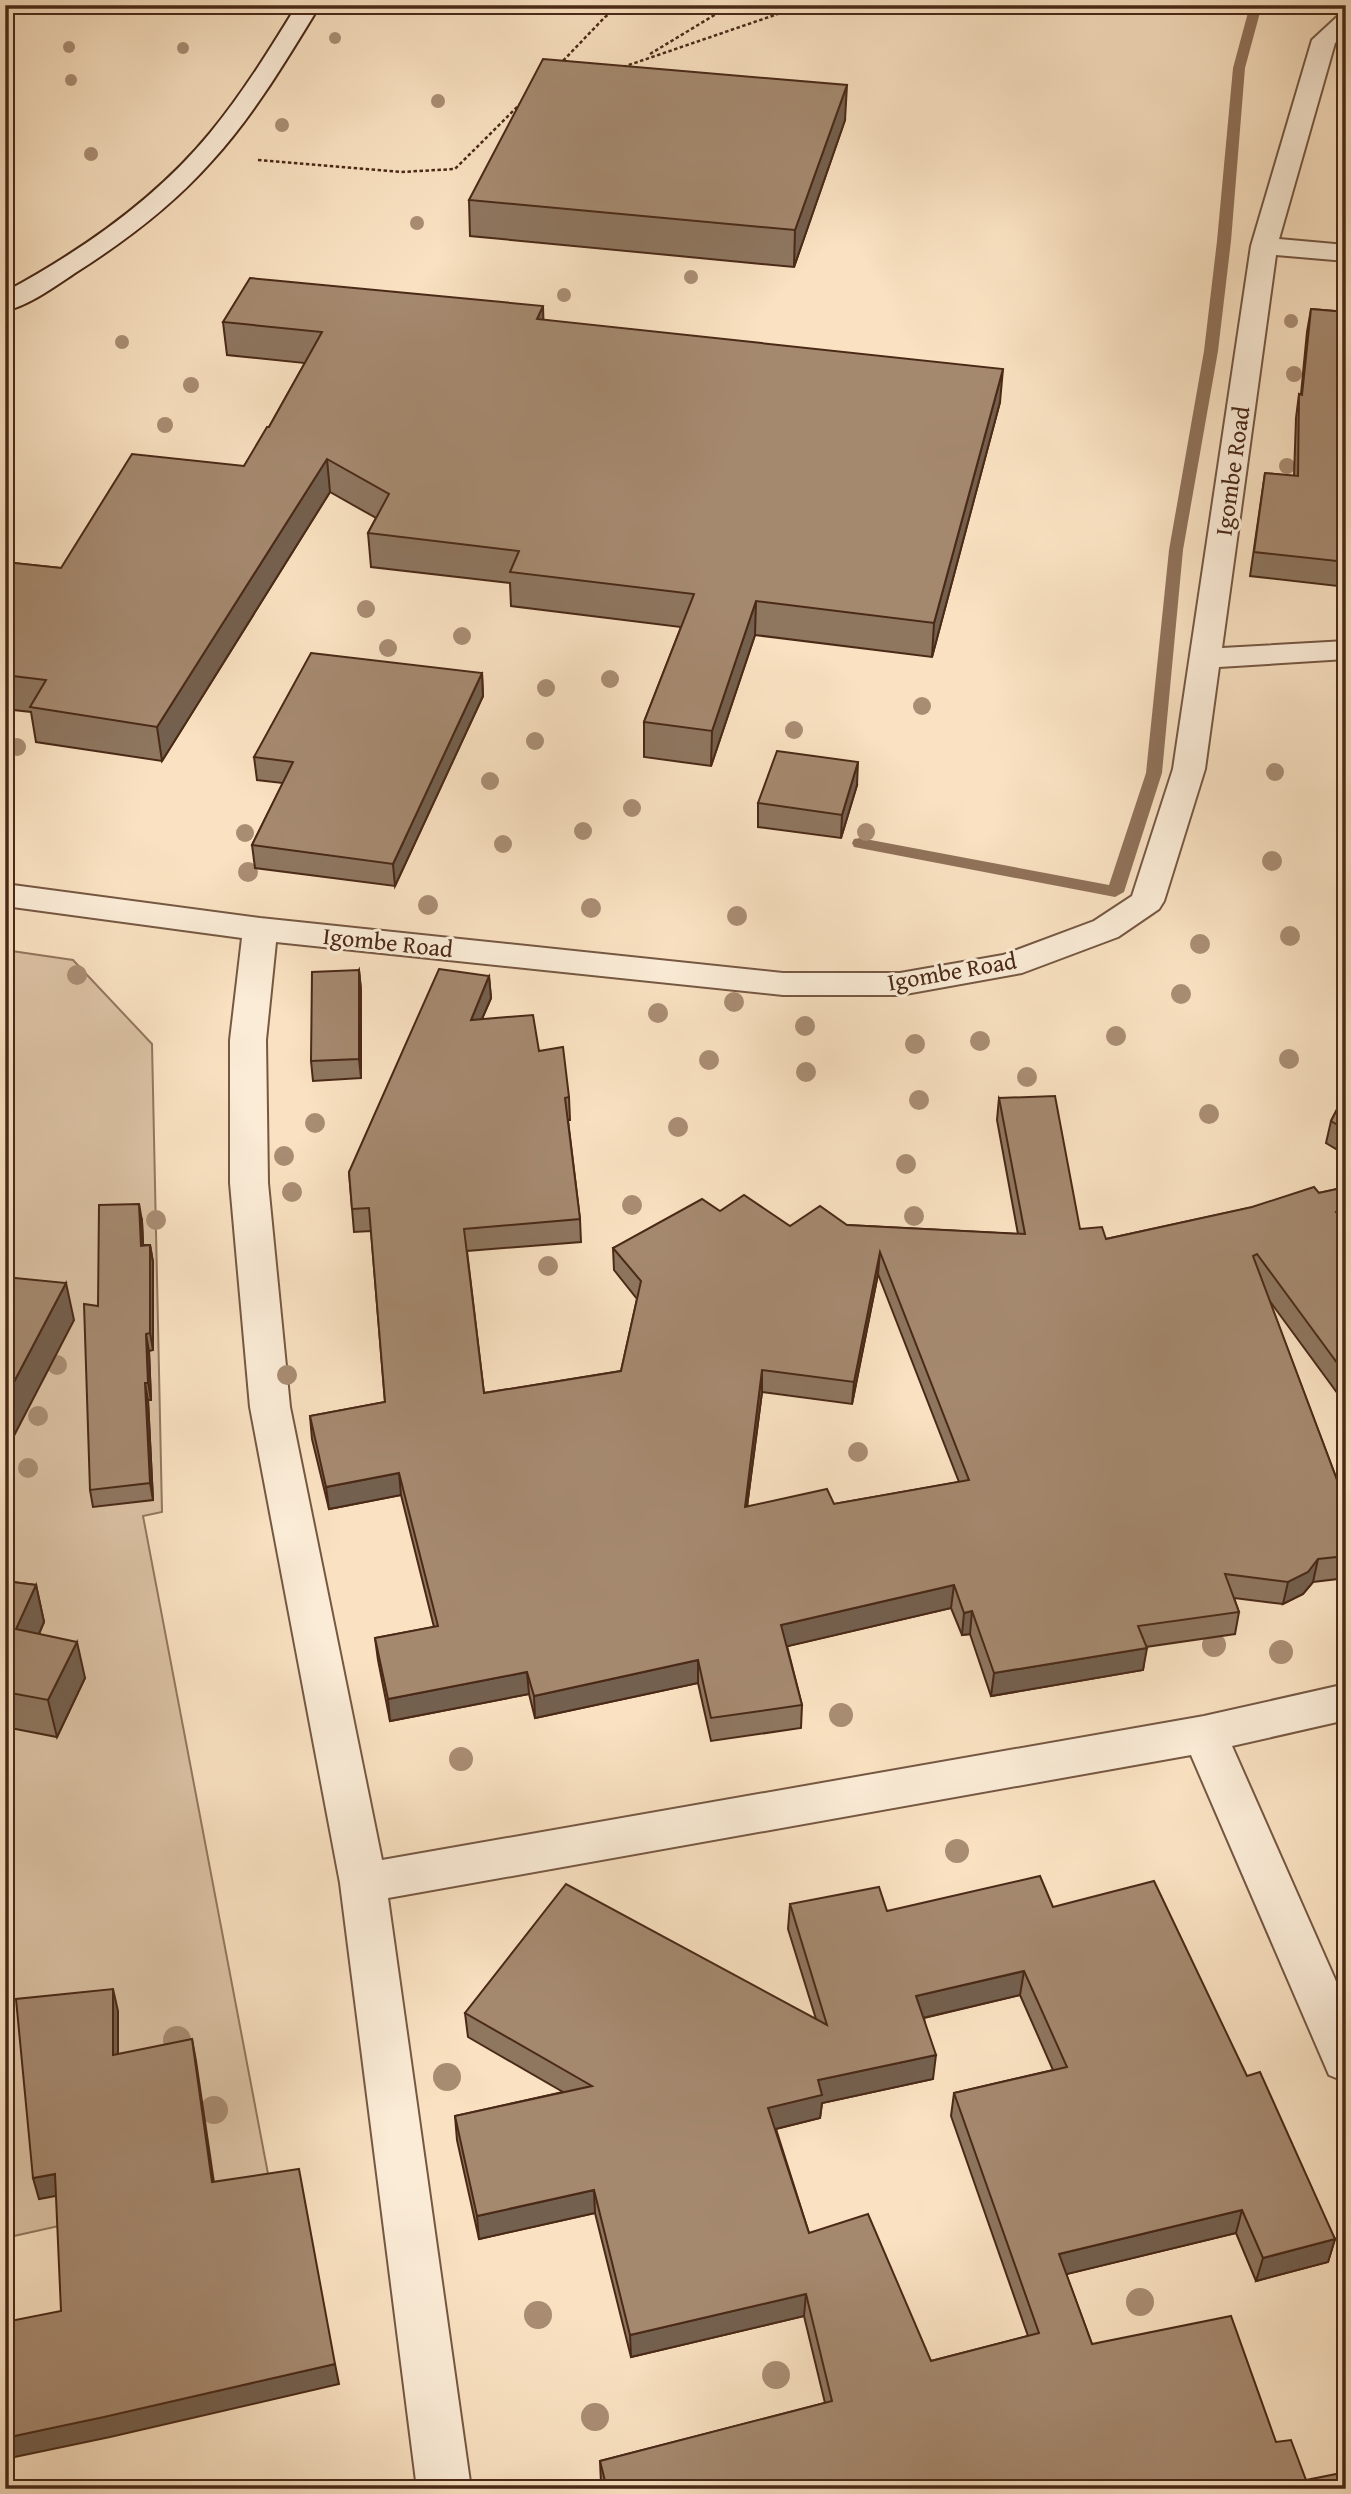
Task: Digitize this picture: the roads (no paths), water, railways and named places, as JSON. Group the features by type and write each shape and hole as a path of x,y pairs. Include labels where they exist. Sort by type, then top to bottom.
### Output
{"street":[{"path":"5,303 63,271 100,245 184,177 260,80 309,5"},
{"name":"Igombe Road","path":"5,895 260,929 783,984 900,984 1010,965 1106,929 1147,901 1189,769 1264,246 1324,40 1346,21"},
{"path":"1264,246 1346,253"},
{"path":"1205,658 1346,650"},
{"path":"260,929 248,1040 249,1183 270,1407 363,1883 444,2489"},
{"path":"363,1883 1204,1734 1346,1702"},
{"path":"1204,1734 1346,2060"}],"waterway":[{"path":"860,843 1115,892 1154,773 1176,550 1211,351 1224,241 1239,68 1256,5"}]}
